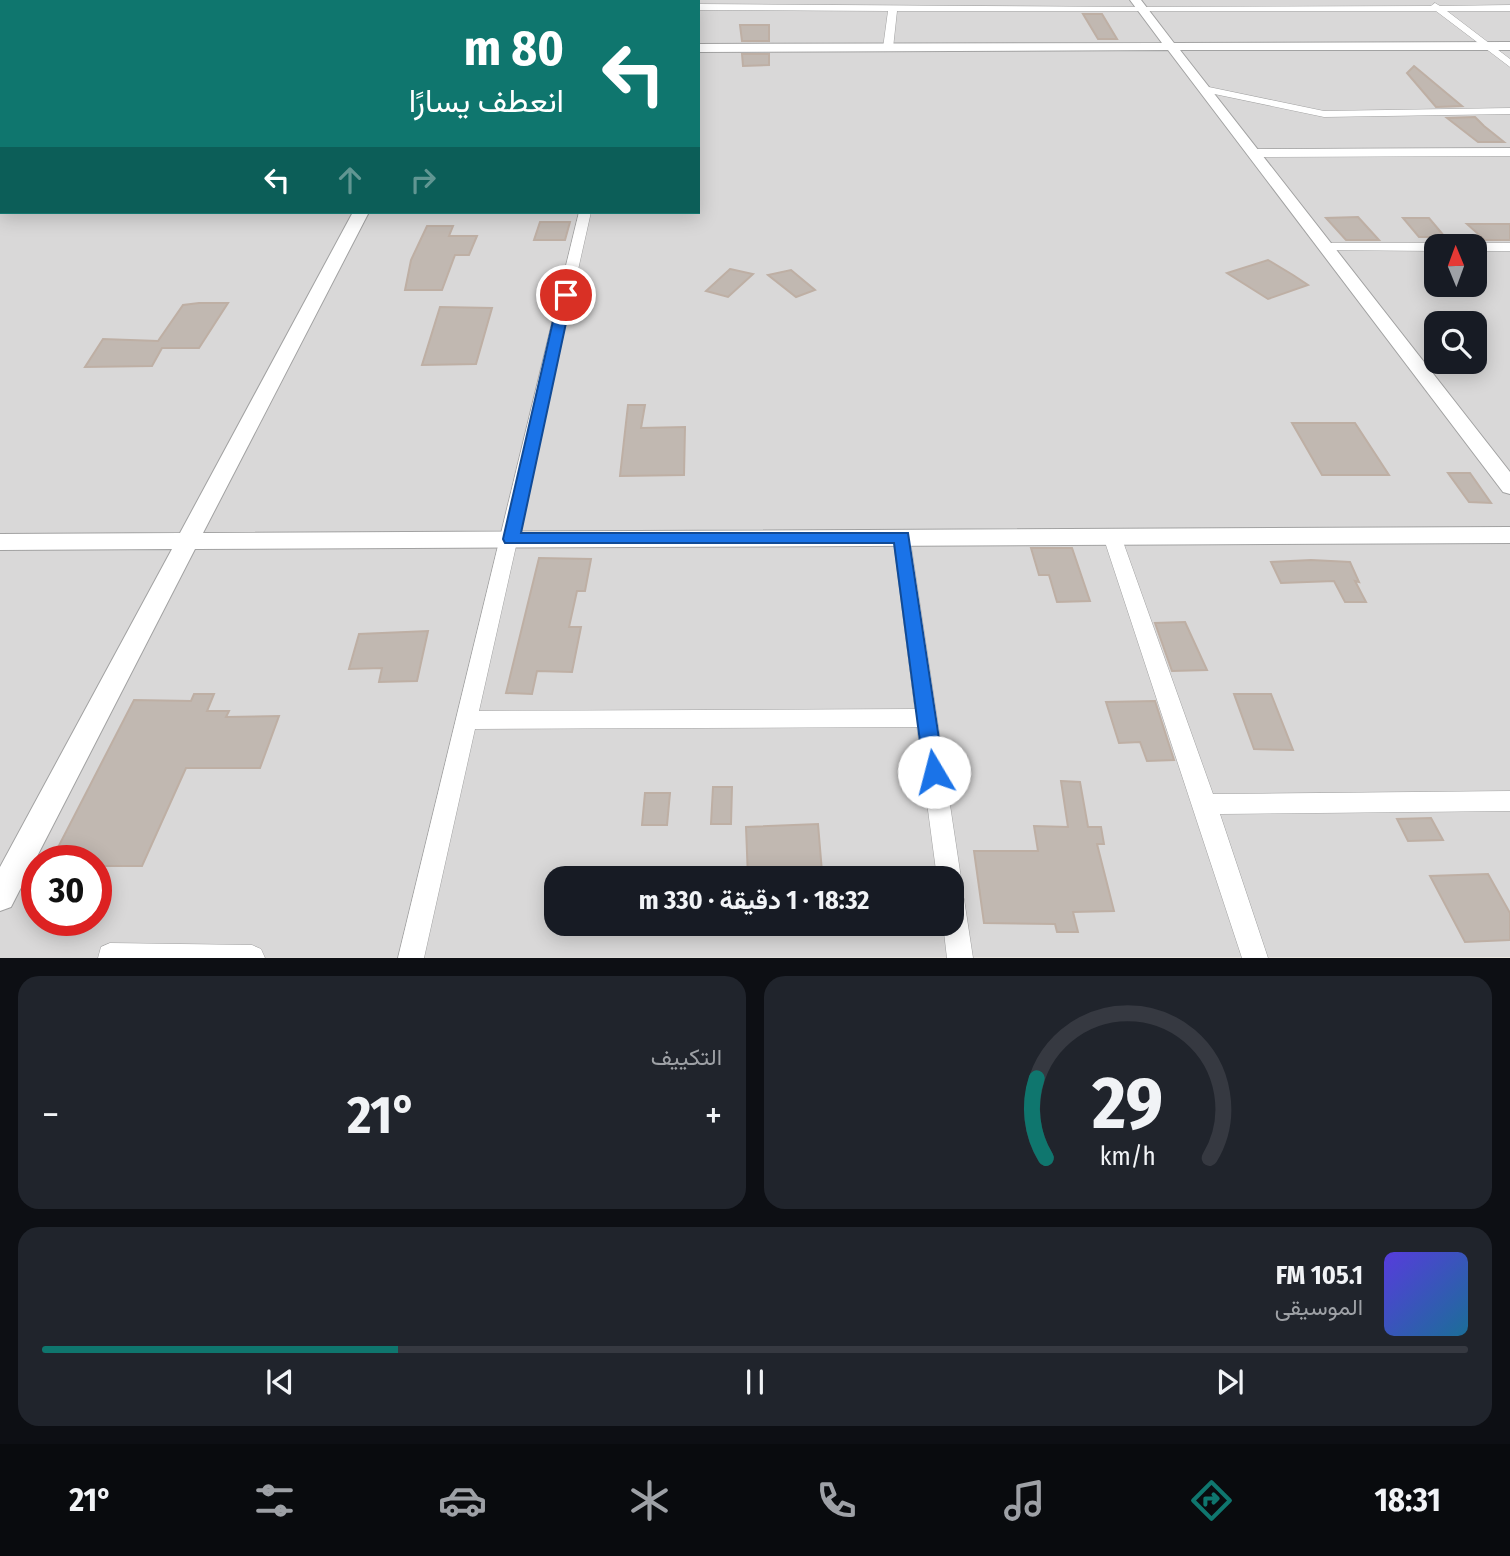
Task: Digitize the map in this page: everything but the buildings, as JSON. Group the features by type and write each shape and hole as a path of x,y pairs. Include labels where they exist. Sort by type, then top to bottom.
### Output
{"street":[{"path":"1427,0 1510,64"},
{"path":"1500,0 1510,7"},
{"path":"700,7 810,4 892,8 1139,5 1510,7"},
{"path":"1139,5 1510,487"},
{"path":"888,48 892,8"},
{"path":"700,48 1510,46"},
{"path":"1204,89 1324,114 1510,111"},
{"path":"1253,153 1510,152"},
{"path":"0,897 360,214"},
{"path":"411,957 586,214"},
{"path":"1326,247 1424,247"},
{"path":"1488,247 1510,247"},
{"path":"0,542 1510,535"},
{"path":"1112,536 1255,957"},
{"path":"902,537 947,866"},
{"path":"468,720 926,719"},
{"path":"1205,804 1510,801"},
{"path":"957,936 960,957"},
{"path":"110,956 252,957"}],"shaded area":[{"path":"700,0 1510,0 1510,957 0,958 0,214 700,214"}],"route":[{"path":"566,295 511,539 902,537 934,772"}]}
